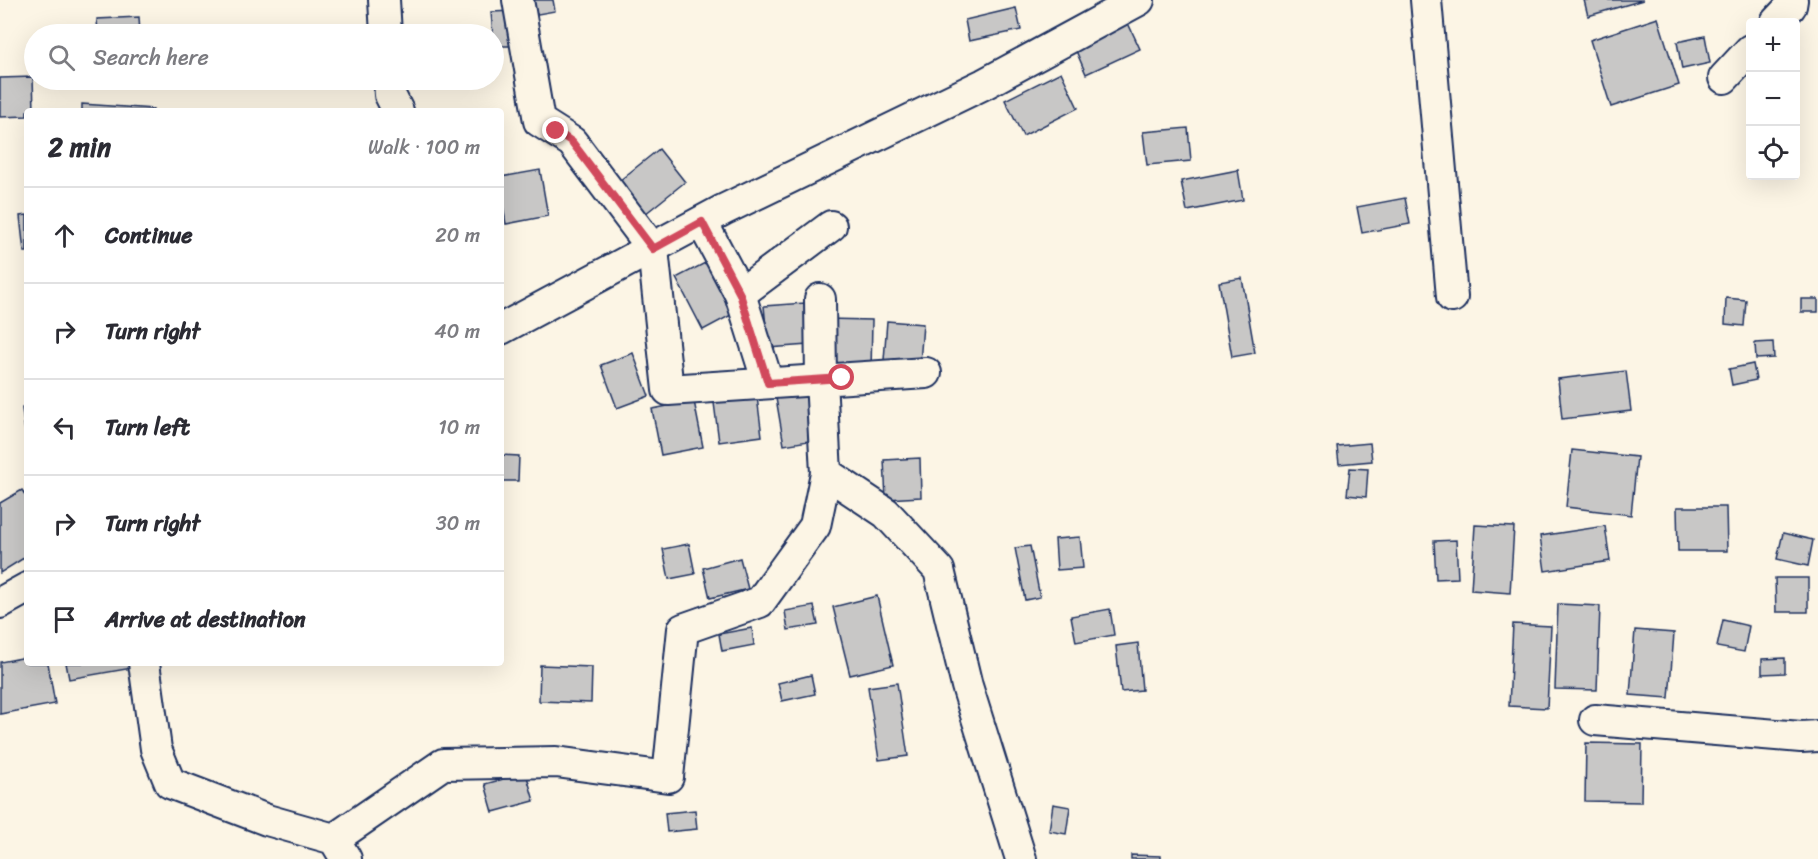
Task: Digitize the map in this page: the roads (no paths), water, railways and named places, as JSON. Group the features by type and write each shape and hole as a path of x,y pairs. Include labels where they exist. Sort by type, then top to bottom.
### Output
{"street":[{"path":"384,0 385,24"},
{"path":"518,0 539,121 572,142 653,249 668,390 926,373"},
{"path":"504,327 713,216 984,84 1139,0"},
{"path":"1425,0 1452,297"},
{"path":"1780,18 1791,6 1792,0"},
{"path":"1724,78 1746,54"},
{"path":"390,90 396,108"},
{"path":"713,216 768,383"},
{"path":"740,294 831,226"},
{"path":"144,666 156,748 170,783 340,849 442,764 556,762 668,777 682,629 760,602 815,526 826,473 820,299"},
{"path":"826,473 886,513 939,570 967,686 1021,859"},
{"path":"0,603 24,590"},
{"path":"1595,720 1818,736"}]}
